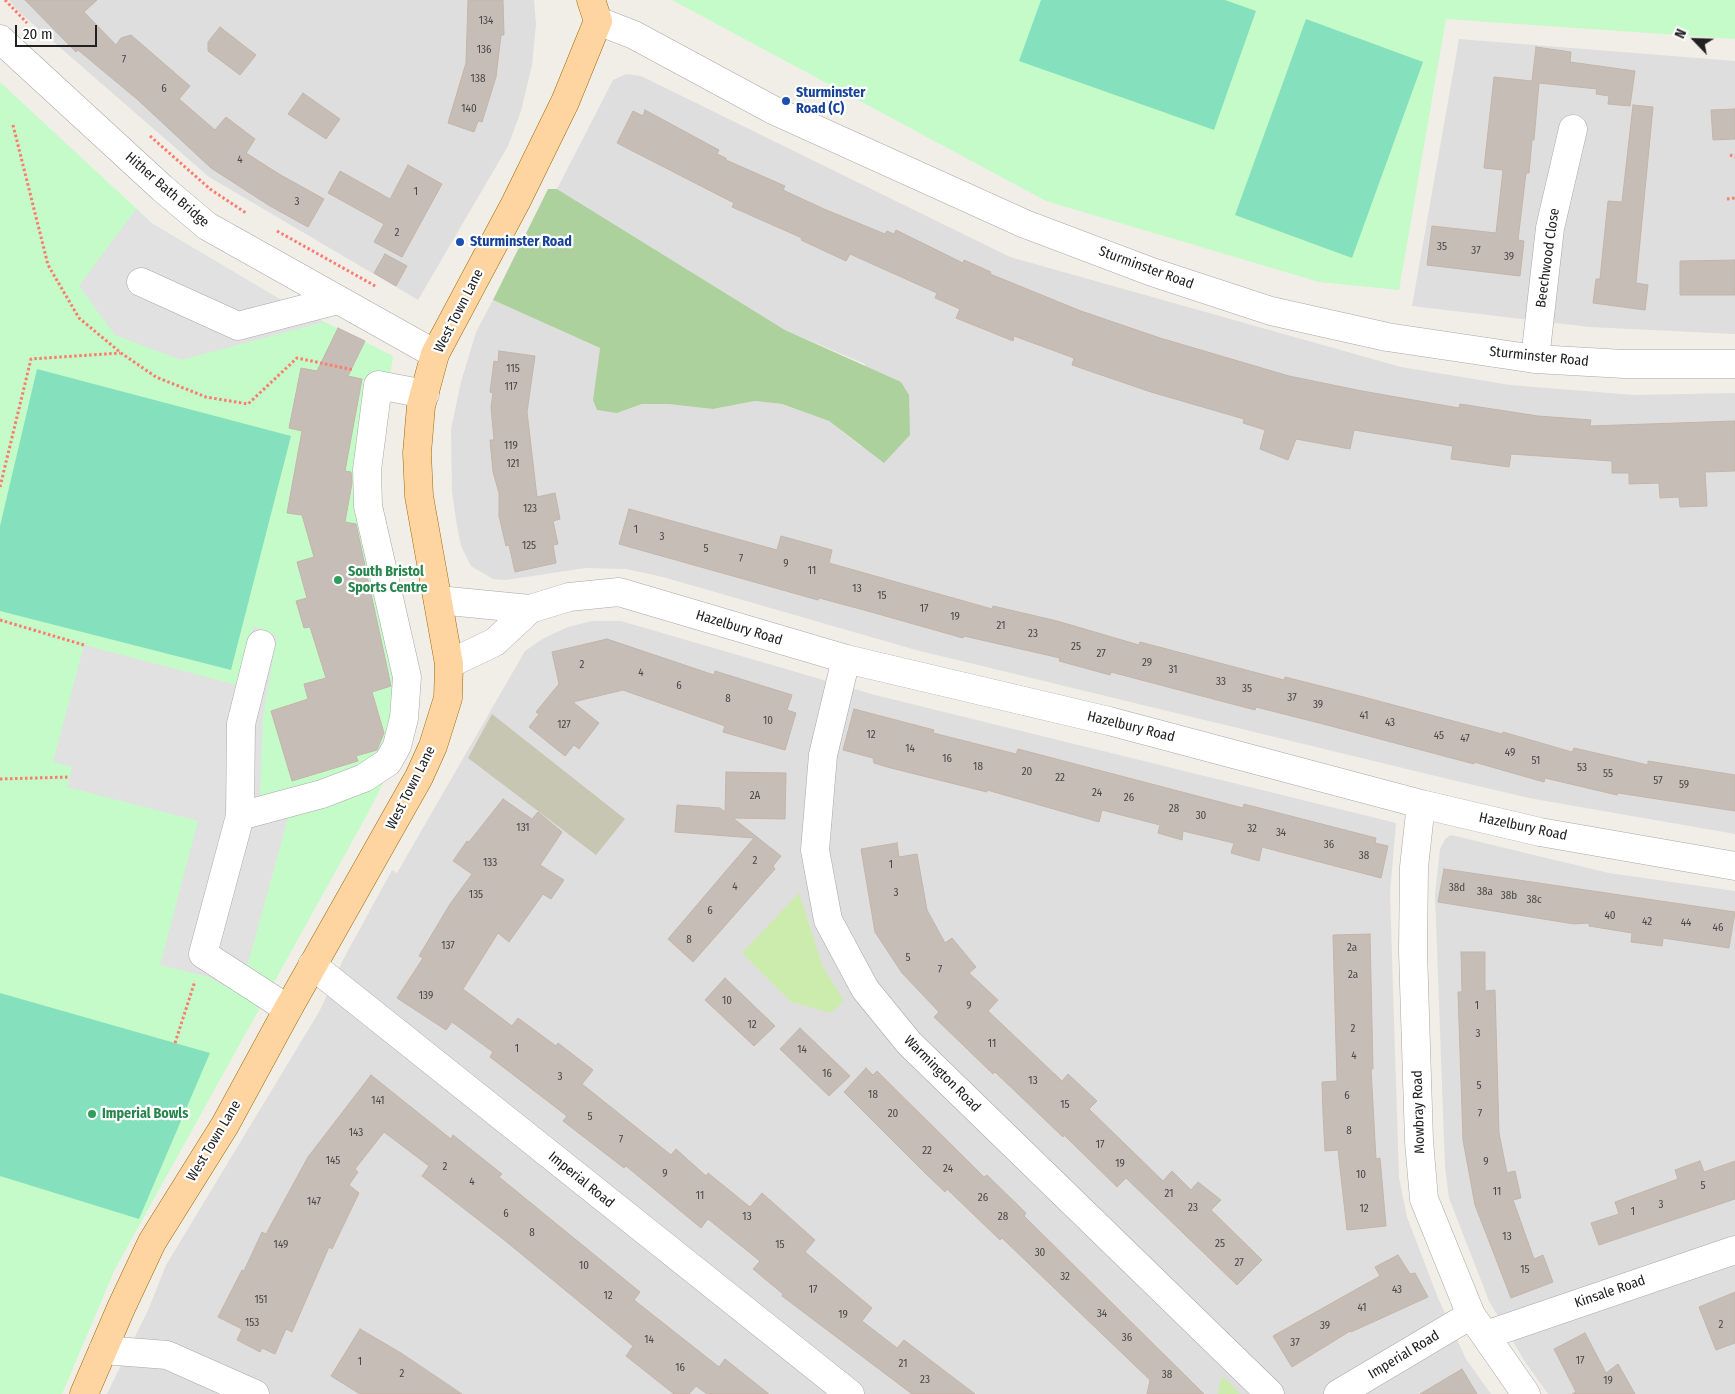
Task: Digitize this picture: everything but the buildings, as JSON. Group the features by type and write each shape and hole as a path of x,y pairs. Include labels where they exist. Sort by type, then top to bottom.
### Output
{"main road":[{"name":"West Town Lane","path":"84,1394 102,1350 152,1242 225,1125 312,965 419,777 433,746 448,698 449,664 419,496 417,453 421,406 435,354 520,194 565,102 595,11"}],"street":[{"name":"Sturminster Road","path":"595,11 634,35 773,110 1025,224 1152,272 1271,311 1386,337 1535,359 1624,364 1735,364"},
{"name":"Hither Bath Bridge","path":"0,39 162,188 207,226 435,354"},
{"name":"Beechwood Close","path":"1535,359 1550,228 1573,129"},
{"path":"141,282 238,326 338,300"},
{"path":"240,816 322,794 364,778 388,762 397,746 404,718 407,677 368,506 367,470 378,385 425,394"},
{"name":"Hazelbury Road","path":"438,600 530,609 569,597 619,592 846,660 1109,721 1421,804 1540,832 1735,866"},
{"name":"Hazelbury Road","path":"449,664 495,642 530,609"},
{"path":"261,644 241,724 240,816 203,954 288,1009"},
{"name":"Warmington Road","path":"846,660 823,755 815,850 828,920 864,989 909,1043 1270,1394"},
{"name":"Mowbray Road","path":"1421,804 1414,867 1413,923 1424,1199 1478,1325 1526,1394"},
{"name":"Imperial Road","path":"312,965 850,1394"},
{"name":"Kinsale Road","path":"1478,1325 1735,1250"},
{"name":"Imperial Road","path":"1338,1394 1478,1325"},
{"path":"102,1350 167,1355 254,1394"}],"path":[{"path":"5,0 30,26"},
{"path":"146,133 210,189 254,218"},
{"path":"1730,156 1735,156"},
{"path":"1726,199 1735,198"},
{"path":"271,228 380,288"},
{"path":"0,487 31,358 120,353"},
{"path":"0,620 84,645"},
{"path":"0,779 70,777"},
{"path":"175,1043 203,954"}],"shaded area":[{"path":"9,0 534,0 536,24 532,65 521,111 508,146 418,300 209,177 18,11"},
{"path":"1459,39 1735,61 1735,334 1590,327 1412,306"},
{"path":"626,74 641,76 1010,257 1401,367 1510,385 1634,395 1735,393 1735,834 1529,798 1448,779 916,650 663,577 626,569 585,568 506,580 493,579 471,566 461,546 452,492 451,429 461,382 476,332 493,300 600,348 593,400 617,413 642,404 668,404 713,409 755,401 782,404 829,421 862,447 865,364 785,330 557,189 613,80"},
{"path":"136,209 153,224 283,301 324,322 181,360 115,335 79,286"},
{"path":"592,621 621,621 875,695 1396,823 1390,893 1399,1178 1407,1217 1438,1298 1466,1359 1491,1394 107,1394 149,1308 166,1265 319,1012 344,958 392,870 397,873 525,651 544,638 568,627"},
{"path":"254,626 277,636 263,715 260,796 294,796 249,960 232,990 209,977 160,965 198,821 67,787 72,767 53,762 84,645 237,685"},
{"path":"492,714 625,819 596,855 468,758"},
{"path":"1451,835 1609,873 1735,891 1735,1394 1548,1394 1525,1362 1489,1301 1449,1198 1445,1167 1435,895 1440,849 1445,839"}],"green space":[{"path":"672,0 1735,0 1735,39 1446,19 1399,290 1319,282 1046,201"},
{"path":"1041,0 1225,0 1256,11 1214,130 1019,61"},
{"path":"1306,19 1423,62 1352,258 1235,215"},
{"name":"South Bristol Sports Centre","path":"0,82 153,224 283,301 393,356 376,473 403,601 405,740 368,813 115,1269 62,1394 0,1394"},
{"path":"548,189 557,189 785,330 901,382 909,395 910,435 884,463 829,421 782,404 755,401 713,409 668,404 642,404 617,413 597,410 593,400 600,348 493,300"},
{"path":"37,369 291,436 231,670 0,611 0,526"},
{"path":"799,893 823,967 844,1001 831,1013 791,1002 742,953"},
{"name":"Imperial Bowls","path":"0,993 210,1053 139,1219 0,1176"},
{"path":"1224,1377 1240,1394 1218,1394 1221,1379"}],"place":[{"name":"Sturminster Road (C)","path":"786,101"},
{"name":"Sturminster Road","path":"460,242"},
{"name":"South Bristol Sports Centre","path":"338,580"},
{"name":"Imperial Bowls","path":"92,1114"}]}
